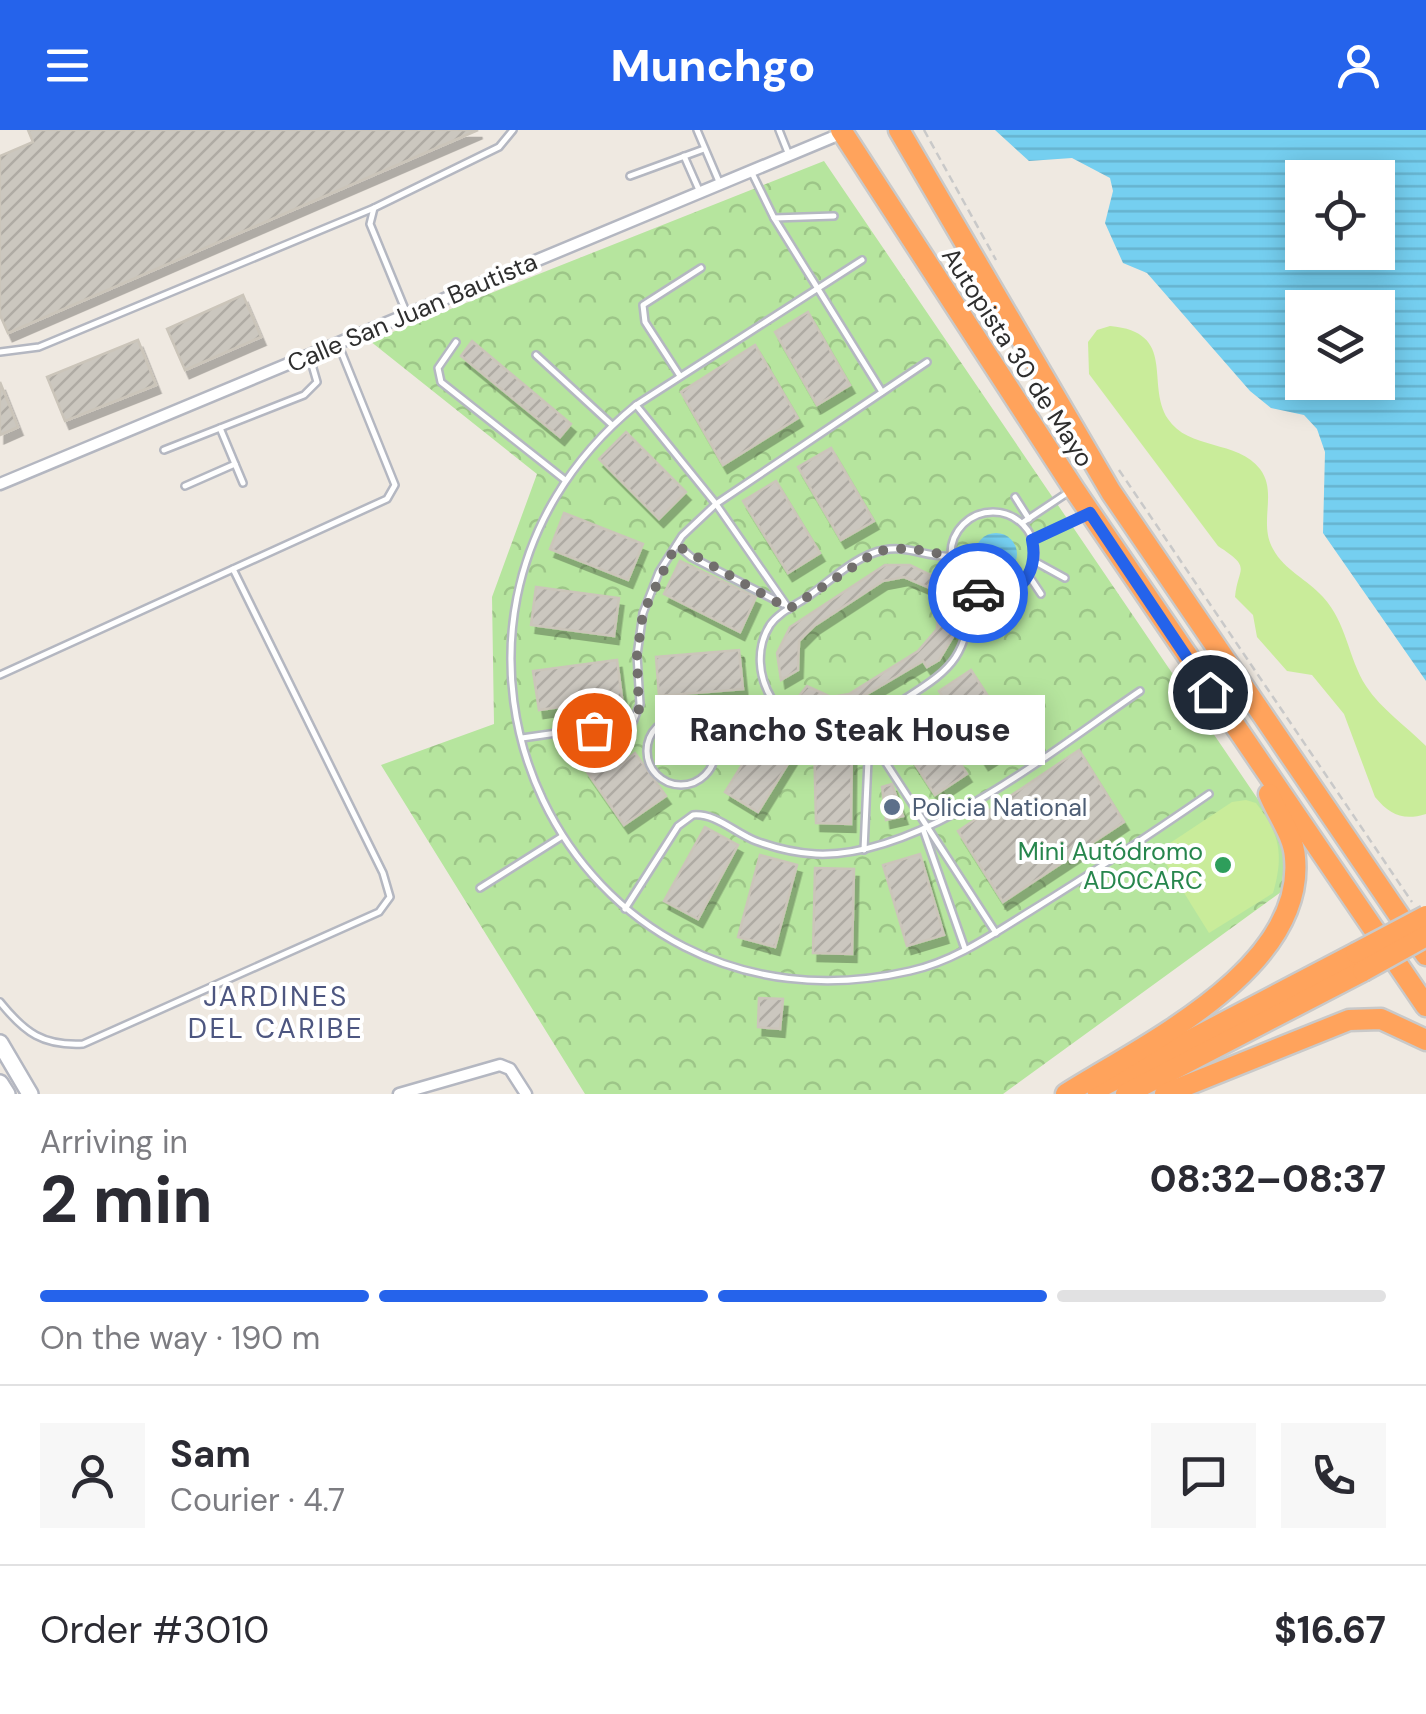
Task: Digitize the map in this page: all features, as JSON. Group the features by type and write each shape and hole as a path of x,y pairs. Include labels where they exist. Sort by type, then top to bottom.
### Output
{"highway":[{"name":"Autopista 30 de Mayo","path":"899,130 1111,492 1426,955"},
{"name":"Autopista 30 de Mayo","path":"841,133 1090,513 1426,1006"},
{"path":"1066,1094 1203,1006 1268,949 1281,928 1290,904 1296,858 1253,755"},
{"path":"1126,1094 1360,962 1421,912"},
{"path":"1086,1094 1360,962 1426,936"},
{"path":"1165,1094 1349,1020 1381,1019 1426,1040"}],"main road":[{"path":"0,1043 28,1089 3,1090"}],"street":[{"name":"Calle San Juan Bautista","path":"0,484 841,133"},
{"path":"398,1094 500,1065 510,1068 526,1094"},
{"path":"444,1081 446,1094"}],"lane":[{"path":"0,352 39,347 374,208 499,147 513,130"},
{"path":"697,130 720,184"},
{"path":"779,130 788,155"},
{"path":"630,176 704,148"},
{"path":"684,156 700,193"},
{"path":"751,170 774,218 882,392"},
{"path":"374,208 370,224 407,314"},
{"path":"774,218 834,216"},
{"path":"862,260 636,405 612,424 565,480 533,546 516,605 510,660 522,738 534,781 562,838 625,909 693,951 782,974 884,976 926,966 996,933 1209,794"},
{"path":"680,376 645,322 643,306 701,268"},
{"path":"456,342 438,368 442,382 565,480"},
{"path":"0,675 392,494 395,485 338,343"},
{"path":"164,450 304,395 317,382 309,355"},
{"path":"536,355 612,424"},
{"path":"522,738 633,722 640,704 637,655 643,613 676,545 716,504 927,362"},
{"path":"636,405 716,504 788,608"},
{"path":"220,428 243,484"},
{"path":"185,486 235,464"},
{"path":"1022,524 1074,489"},
{"path":"1015,497 1029,519"},
{"path":"999,512 1022,524 1032,540 1034,561 1029,576 1005,595 975,592 958,578 951,556 954,538 973,517 999,512"},
{"path":"1032,540 1090,513"},
{"path":"676,545 788,608"},
{"path":"951,556 908,548 877,551 788,608 772,622 762,645 762,673 772,698 788,719 808,729 832,733 861,725 949,669 960,653 975,592"},
{"path":"1034,561 1064,578"},
{"path":"0,1002 30,1035 54,1045 83,1044 379,912 390,898 383,873 232,569"},
{"path":"1029,576 1041,594"},
{"path":"625,909 678,826 694,815 704,814 776,847 811,854 863,852 925,828 1051,752 1140,691"},
{"path":"710,734 772,698"},
{"path":"684,717 710,734 714,744 711,768 694,783 670,783 652,769 650,738 663,722 684,717"},
{"path":"861,725 996,933"},
{"path":"863,852 867,844 869,734"},
{"path":"925,828 965,950"},
{"path":"480,888 562,838"}],"path":[{"path":"924,130 998,264"},
{"path":"1112,461 1421,912"}],"green space":[{"path":"824,161 1287,842 1281,892 1003,1094 585,1094 381,765 494,724 492,597 537,474 370,341"},
{"path":"1110,326 1131,330 1145,338 1156,362 1162,405 1177,429 1239,453 1260,469 1268,488 1267,528 1273,549 1331,607 1372,694 1426,746 1426,814 1410,817 1392,812 1375,797 1344,714 1312,675 1287,671 1257,637 1253,615 1235,597 1240,564 1218,546 1089,374 1088,342 1097,330"},
{"name":"Mini Autódromo ADOCARC","path":"1232,802 1256,803 1278,845 1273,893 1209,933 1158,851"}],"water":[{"path":"995,130 1426,130 1426,681 1323,533 1325,452 1317,429 1304,415 1271,408 1250,391 1147,273 1123,263 1105,223 1113,191 1110,178 1072,158 1029,161"},
{"path":"996,533 1011,539 1017,554 1011,569 996,575 981,569 975,554 981,539"}],"building":[{"path":"28,130 478,130 8,333 0,315 0,156 33,142"},
{"path":"243,295 261,337 185,370 167,329"},
{"path":"808,312 850,385 817,405 775,332"},
{"path":"138,340 156,385 65,421 47,377"},
{"path":"472,341 571,424 560,437 461,356"},
{"path":"755,345 798,418 723,465 681,392"},
{"path":"0,382 18,427 0,435"},
{"path":"626,432 686,492 659,519 599,459"},
{"path":"831,448 874,521 841,540 798,467"},
{"path":"776,481 820,553 788,573 743,501"},
{"path":"564,513 643,544 628,580 550,549"},
{"path":"680,561 756,597 740,632 664,594"},
{"path":"885,565 910,565 939,579 930,588 904,577 883,581 814,626 799,641 798,670 781,680 777,653 790,627"},
{"path":"536,587 619,598 614,636 531,625"},
{"path":"953,602 954,635 939,660 927,667 923,661 862,697 866,706 849,715 829,717 795,701 807,686 831,697 849,694 918,651 937,629 938,605"},
{"path":"739,650 743,689 659,696 656,657"},
{"path":"617,660 622,698 539,710 533,671"},
{"path":"971,670 1017,741 984,762 939,691"},
{"path":"922,703 967,774 935,795 889,724"},
{"path":"770,720 802,741 758,812 725,792"},
{"path":"814,739 852,739 851,824 816,823"},
{"path":"1079,750 1124,822 1003,902 958,831"},
{"path":"610,753 621,764 635,753 666,796 624,825 585,769"},
{"name":"Policia National","path":"892,784 903,816 886,820 882,787"},
{"path":"705,827 738,845 698,919 664,901"},
{"path":"920,854 944,935 907,946 883,865"},
{"path":"760,855 797,865 775,947 738,937"},
{"path":"815,868 854,869 852,954 813,953"},
{"path":"759,998 783,999 780,1029 758,1027"}],"way so far":[{"path":"594,730 624,726 639,714 638,632 650,592 676,545 691,557 789,609 870,554 888,548 951,556 958,578 978,593"}],"place":[{"name":"Rancho Steak House","path":"594,730"},
{"name":"Policia National","path":"892,807"},
{"name":"Mini Autódromo ADOCARC","path":"1223,865"}],"district":[{"name":"JARDINES DEL CARIBE","path":"276,1012"}],"route":[{"path":"978,593 998,596 1019,588 1032,569 1032,540 1090,513 1210,692"}]}
